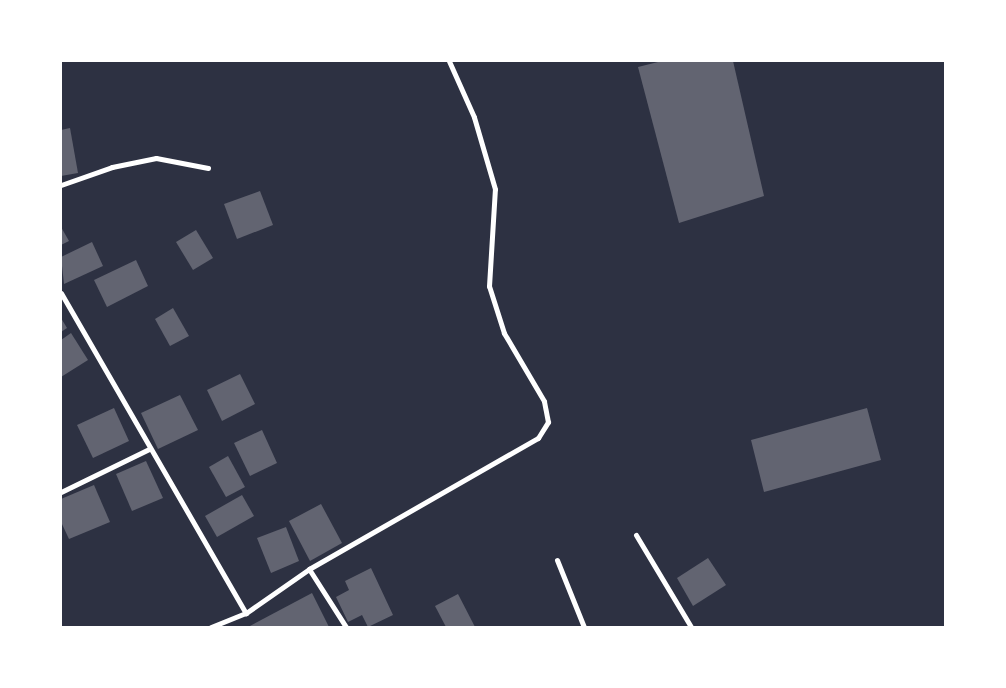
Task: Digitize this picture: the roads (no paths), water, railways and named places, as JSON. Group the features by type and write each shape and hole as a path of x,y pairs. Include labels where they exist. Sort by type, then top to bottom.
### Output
{"street":[{"path":"213,626 246,613 309,570 538,438 548,422 544,401 504,333 490,286 495,189 474,117 449,61"},
{"path":"61,185 112,167 156,158 208,168"},
{"path":"61,293 149,449 246,613"},
{"path":"61,492 149,449"},
{"path":"636,535 691,627"},
{"path":"557,560 584,627"},
{"path":"309,570 346,627"}]}
